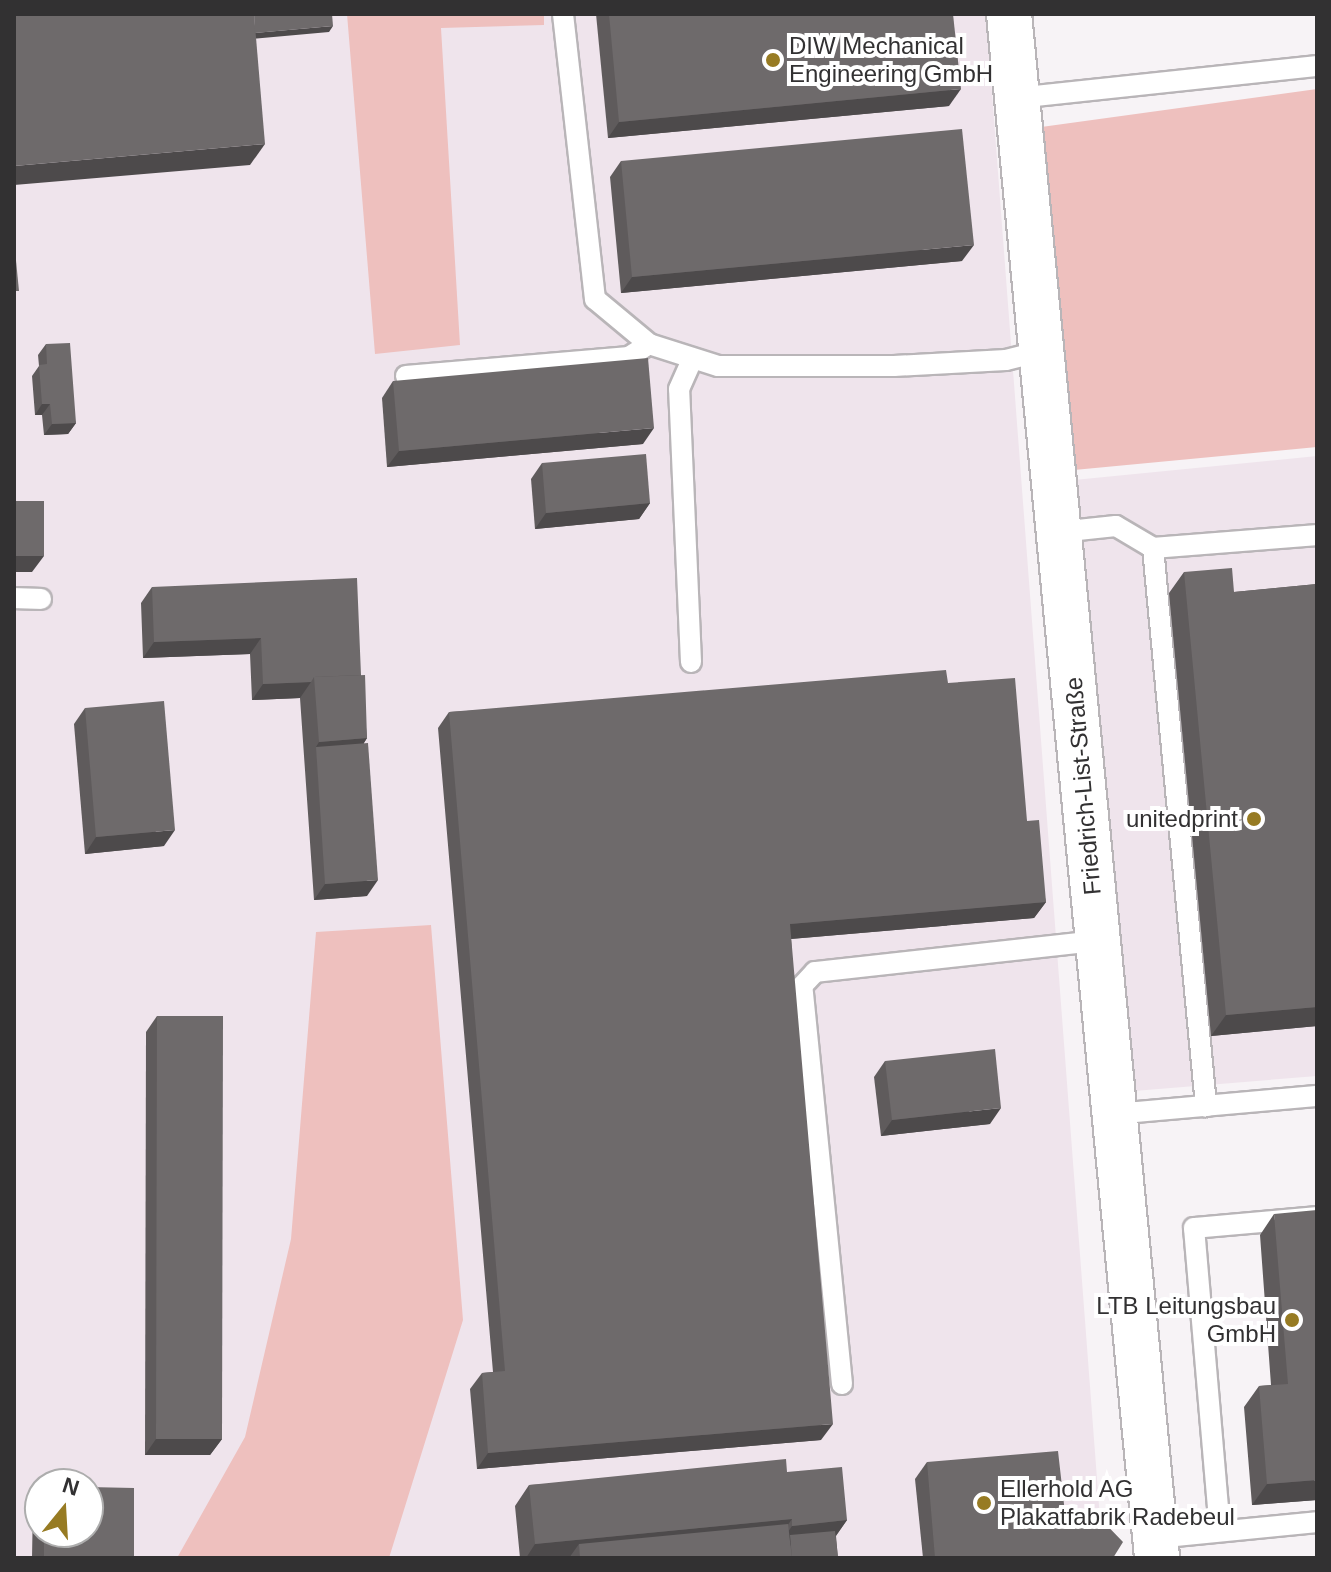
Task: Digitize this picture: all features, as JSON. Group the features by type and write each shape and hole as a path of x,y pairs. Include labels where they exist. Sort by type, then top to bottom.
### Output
{"street":[{"name":"Friedrich-List-Straße","path":"1009,14 1156,1548"}],"lane":[{"path":"563,14 595,299 649,344 718,366 894,366 1006,360 1041,351"},
{"path":"1017,98 1317,66"},
{"path":"406,376 629,357 649,344"},
{"path":"691,662 679,389 692,360"},
{"path":"1059,532 1116,526 1153,548 1317,535"},
{"path":"1153,548 1206,1106"},
{"path":"14,598 41,599"},
{"path":"842,1384 802,986 815,972 1098,941"},
{"path":"1114,1114 1317,1096"},
{"path":"1220,1531 1194,1228 1317,1217"},
{"path":"1156,1548 1220,1531 1317,1522"}],"shaded area":[{"path":"14,14 986,14 1103,1558 14,1558"},
{"path":"347,14 544,14 544,25 441,28 460,345 375,354"},
{"path":"1317,89 1317,447 1074,470 1034,128"},
{"path":"1317,456 1317,1076 1134,1091 1074,480"},
{"path":"431,925 463,1320 389,1558 177,1558 245,1437 291,1239 316,932"}],"building":[{"path":"14,14 254,14 265,144 14,166"},
{"path":"254,14 332,14 333,26 255,33"},
{"name":"DIW Mechanical Engineering GmbH","path":"609,14 953,14 961,89 619,122"},
{"path":"962,129 974,245 632,277 621,161"},
{"path":"14,240 19,291 14,291"},
{"path":"70,343 76,423 52,424 50,404 42,404 39,365 47,364 46,344"},
{"path":"648,358 654,428 399,451 393,381"},
{"path":"646,454 650,503 546,513 542,463"},
{"path":"14,501 44,501 44,556 14,556"},
{"name":"unitedprint","path":"1232,568 1234,592 1317,584 1317,1007 1226,1015 1184,572"},
{"path":"357,578 361,675 263,684 261,638 154,642 152,587"},
{"path":"946,670 948,683 1015,678 1027,821 1039,820 1046,902 790,924 833,1424 488,1453 482,1373 505,1371 449,712"},
{"path":"365,675 367,738 319,742 314,677"},
{"path":"164,701 175,830 96,837 85,708"},
{"path":"368,743 378,880 325,884 316,747"},
{"path":"157,1016 223,1016 222,1439 156,1439"},
{"path":"995,1049 1001,1108 892,1120 885,1061"},
{"name":"LTB Leitungsbau GmbH","path":"1317,1210 1317,1480 1267,1484 1259,1386 1288,1384 1274,1214"},
{"name":"Ellerhold AG Plakatfabrik Radebeul","path":"1058,1451 1065,1513 1093,1511 1123,1542 1113,1558 935,1558 927,1462"},
{"path":"786,1459 787,1472 842,1467 847,1520 792,1526 792,1519 535,1544 529,1485"},
{"path":"104,1487 134,1488 134,1558 44,1558 44,1548 104,1548"},
{"path":"788,1524 792,1558 580,1558 579,1544"},
{"path":"835,1531 838,1558 792,1558 790,1535"}],"place":[{"name":"DIW Mechanical Engineering GmbH","path":"773,60"},
{"name":"unitedprint","path":"1254,819"},
{"name":"LTB Leitungsbau GmbH","path":"1292,1320"},
{"name":"Ellerhold AG Plakatfabrik Radebeul","path":"984,1503"}]}
